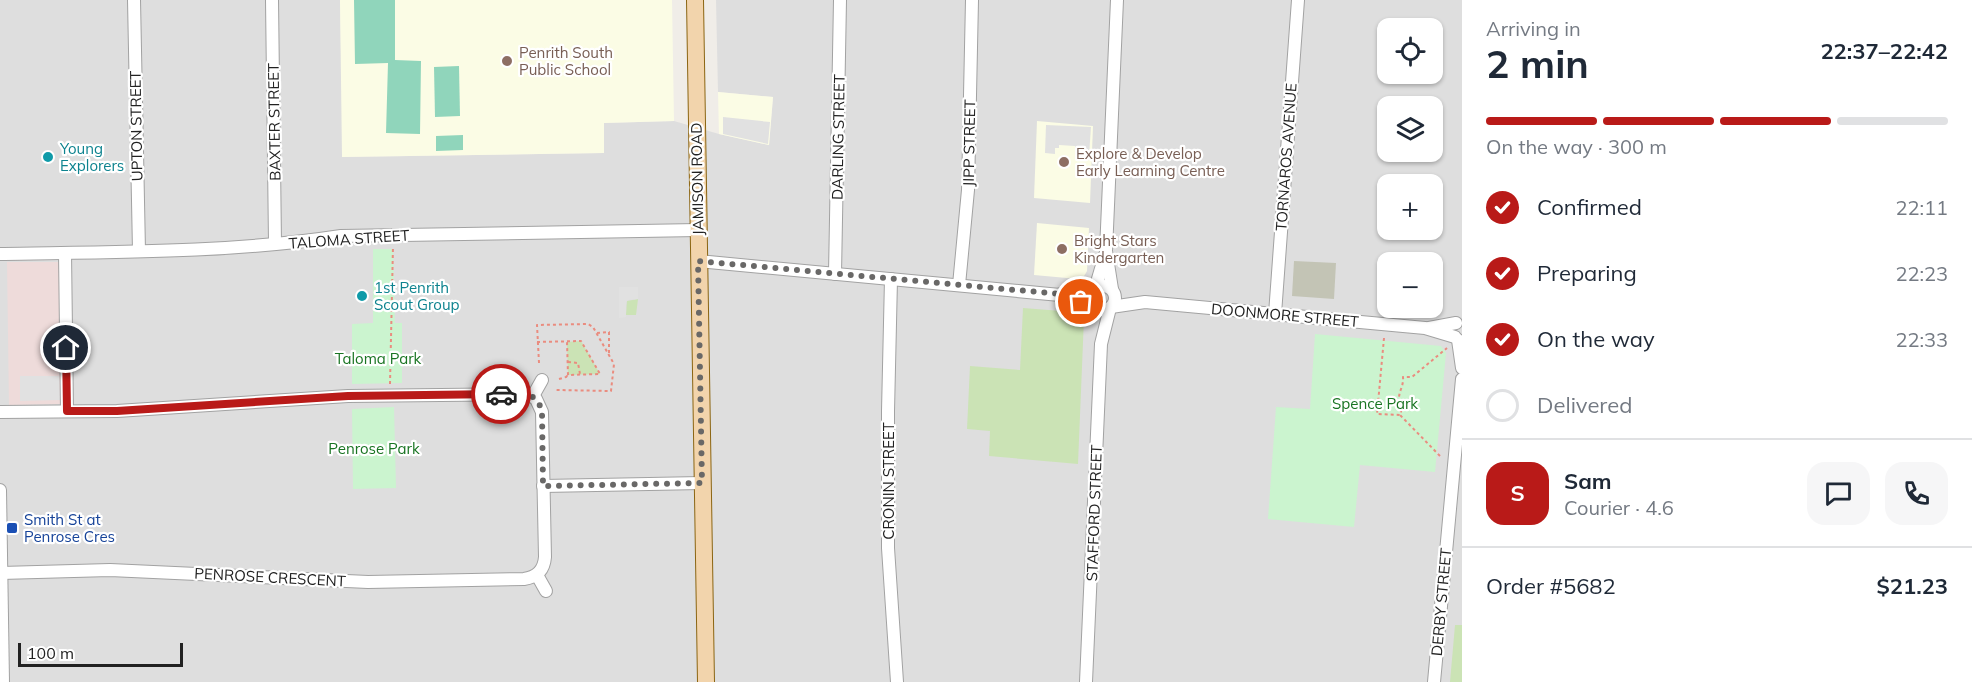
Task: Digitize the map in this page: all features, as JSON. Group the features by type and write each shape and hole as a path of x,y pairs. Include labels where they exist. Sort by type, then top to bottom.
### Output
{"main road":[{"name":"JAMISON ROAD","path":"695,0 706,682"}],"street":[{"name":"UPTON STREET","path":"134,0 139,251"},
{"name":"BAXTER STREET","path":"272,0 275,243"},
{"name":"DARLING STREET","path":"835,274 840,0"},
{"name":"JIPP STREET","path":"959,285 968,198 972,0"},
{"path":"1060,294 1101,310 1111,308 1116,297 1112,290 1106,251 1117,0"},
{"name":"TORNAROS AVENUE","path":"1275,314 1298,0"},
{"name":"TALOMA STREET","path":"0,254 139,251 393,234 698,230"},
{"path":"1095,307 1091,300 1106,251"},
{"path":"65,253 67,411"},
{"path":"698,261 1060,294 1102,286 1112,290"},
{"name":"CRONIN STREET","path":"891,279 888,548 897,682"},
{"name":"DOONMORE STREET","path":"1112,290 1145,302 1425,328 1458,340"},
{"name":"DOONMORE STREET","path":"1111,308 1145,302"},
{"name":"STAFFORD STREET","path":"1086,682 1101,344 1095,307"},
{"name":"STAFFORD STREET","path":"1101,344 1111,308"},
{"path":"1460,320 1454,329 1462,368"},
{"name":"DOONMORE STREET","path":"1425,328 1460,320"},
{"name":"DERBY STREET","path":"1434,682 1462,379"},
{"path":"533,396 542,380"},
{"path":"0,412 117,411 336,397 521,393 533,396 539,402 542,412 545,557 543,567 537,575 546,591"},
{"path":"543,486 702,483"},
{"path":"0,490 3,682"},
{"name":"PENROSE CRESCENT","path":"1,573 110,570 368,582 524,579 537,575"}],"path":[{"path":"389,396 393,234"},
{"path":"538,363 537,325 588,324 593,327 614,364 611,391 556,390"},
{"path":"597,333 609,332 609,353"},
{"path":"1384,338 1377,414 1400,415 1440,456"},
{"path":"537,342 581,341 600,374 568,375 566,378 559,379"},
{"path":"567,342 568,375"},
{"path":"1400,415 1403,404 1399,395 1403,386 1402,376 1412,377 1447,348"},
{"path":"568,362 578,363 580,375"}],"shaded area":[{"path":"0,0 340,0 343,157 603,153 603,123 674,121 769,145 773,97 718,92 716,0 1462,0 1462,682 0,682"},
{"name":"Penrith South Public School","path":"340,0 672,0 674,121 604,123 604,153 342,157"},
{"path":"718,92 773,97 769,145 719,134"},
{"path":"723,117 770,122 768,144 723,134"},
{"name":"Explore & Develop Early Learning Centre","path":"1037,121 1093,126 1090,203 1034,198"},
{"path":"1046,125 1091,127 1089,156 1075,155 1075,146 1059,145 1059,148 1055,148 1055,154 1045,153"},
{"name":"Bright Stars Kindergarten","path":"1037,223 1089,228 1087,271 1083,278 1034,275"},
{"path":"1294,261 1336,263 1334,299 1292,296"},
{"path":"7,262 61,262 63,404 9,405"},
{"path":"619,287 638,287 638,299 626,302 626,317 619,318"},
{"path":"20,376 59,376 60,400 20,401"}],"green space":[{"path":"354,0 395,0 395,60 421,61 420,134 386,133 388,63 355,64"},
{"path":"459,66 460,116 435,117 434,67"},
{"path":"463,135 463,150 436,151 436,136"},
{"name":"Taloma Park","path":"373,249 393,249 395,323 402,323 402,383 352,384 352,324 373,323"},
{"path":"638,299 636,315 626,315 627,301"},
{"path":"1023,308 1074,312 1084,318 1078,464 989,456 990,431 967,429 970,366 1020,370"},
{"name":"Spence Park","path":"1315,334 1441,346 1446,353 1435,472 1360,465 1354,527 1268,519 1276,407 1310,409"},
{"path":"581,341 600,374 568,375 567,342"},
{"name":"Penrose Park","path":"394,407 396,488 353,489 352,409"},
{"path":"1455,625 1462,625 1462,682 1450,682"}],"way so far":[{"path":"501,394 528,394 539,402 542,412 543,486 702,483 698,261 1060,294 1081,302"}],"place":[{"name":"Penrith South Public School","path":"507,61"},
{"name":"Young Explorers","path":"48,157"},
{"name":"Explore & Develop Early Learning Centre","path":"1064,162"},
{"name":"Bright Stars Kindergarten","path":"1062,249"},
{"name":"1st Penrith Scout Group","path":"362,296"},
{"name":"Smith St at Penrose Cres","path":"12,528"}],"route":[{"path":"66,348 67,411 117,411 348,396 501,394"}]}
